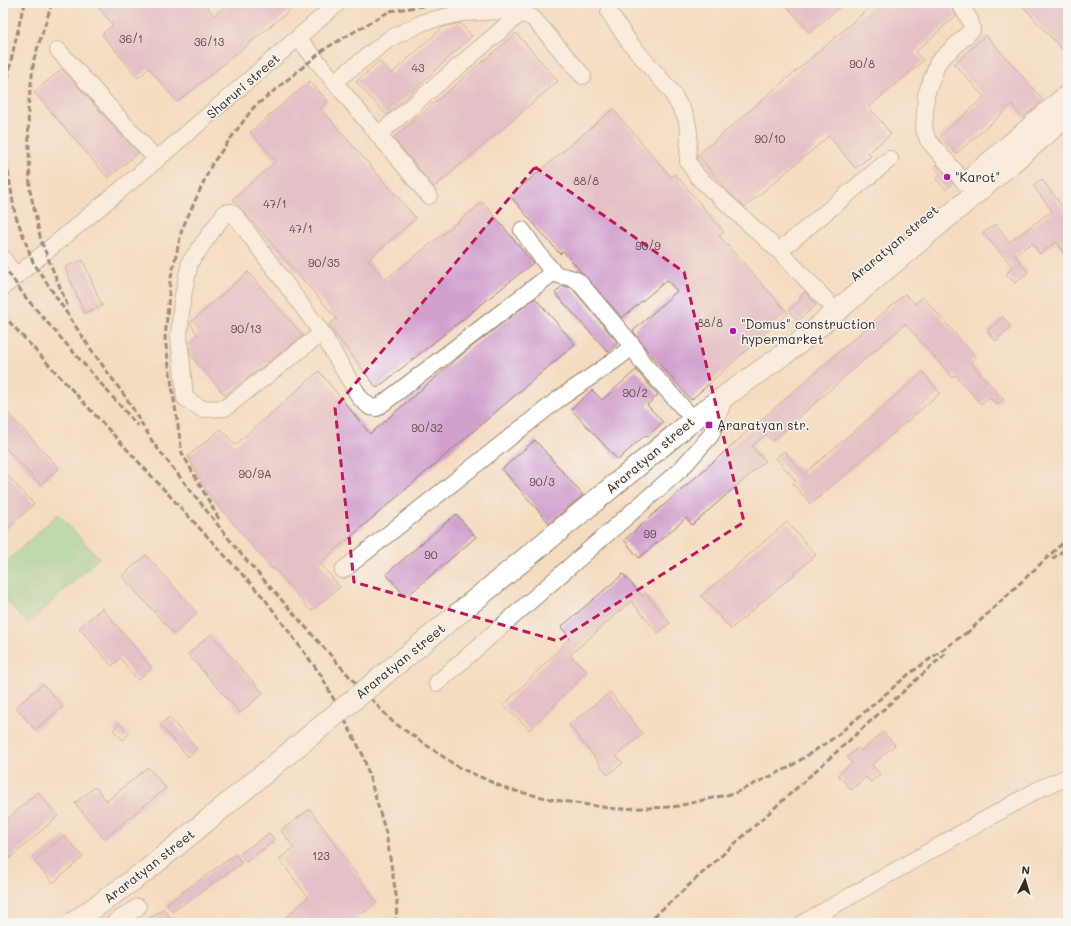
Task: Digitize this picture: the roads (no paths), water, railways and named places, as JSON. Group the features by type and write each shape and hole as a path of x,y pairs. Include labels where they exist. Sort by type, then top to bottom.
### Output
{"main road":[{"name":"Araratyan street","path":"725,396 789,334 1068,95"},
{"name":"Araratyan street","path":"73,923 147,870 694,420 798,344 1068,115"}],"street":[{"name":"Sharuri street","path":"3,287 152,164 338,3"},
{"path":"959,3 970,20 972,30 938,62 926,95 924,129 928,140 965,183"},
{"path":"334,82 389,39 424,22 462,13 499,11 521,13 533,18 583,76"},
{"path":"609,12 629,42 671,92 686,117 689,132 688,162 695,172 779,251 827,301"},
{"path":"378,135 521,13"},
{"path":"298,38 428,196"},
{"path":"58,50 152,164"},
{"path":"779,251 890,159"},
{"path":"322,333 225,408 202,409 185,398 179,337 182,301 190,262 225,213 231,212 237,218 322,333 360,398 370,407 377,408 554,272"},
{"path":"522,230 554,272 573,278 578,282 632,346 642,362 694,420"},
{"path":"3,258 16,277"},
{"path":"343,570 556,401 618,358 632,346"},
{"path":"437,683 681,469 711,435 725,396"},
{"path":"803,923 1041,788 1068,777"},
{"path":"114,923 138,907"}],"railway":[{"path":"26,3 22,12 10,65 3,118 7,165 15,214 33,262 90,348 127,399 154,444 240,553 349,676 393,722 458,767 507,789 555,800 616,809 673,807 735,793 788,768 834,738 909,674 969,631"},
{"path":"52,3 34,59 28,108 30,190 41,241 68,307"},
{"path":"219,519 182,453 165,339 170,282 182,229 212,164 253,108 326,48 390,11 442,3"},
{"path":"3,265 26,298 138,426"},
{"path":"3,315 264,598 321,675 363,755 386,833 397,901 396,923"},
{"path":"966,634 1068,538"},
{"path":"1052,559 1068,547"},
{"path":"647,923 946,653"}],"place":[{"name":"\"Karot\"","path":"947,177"},
{"name":"\"Domus\" construction hypermarket","path":"733,331"},
{"name":"Araratyan str.","path":"709,425"}]}
